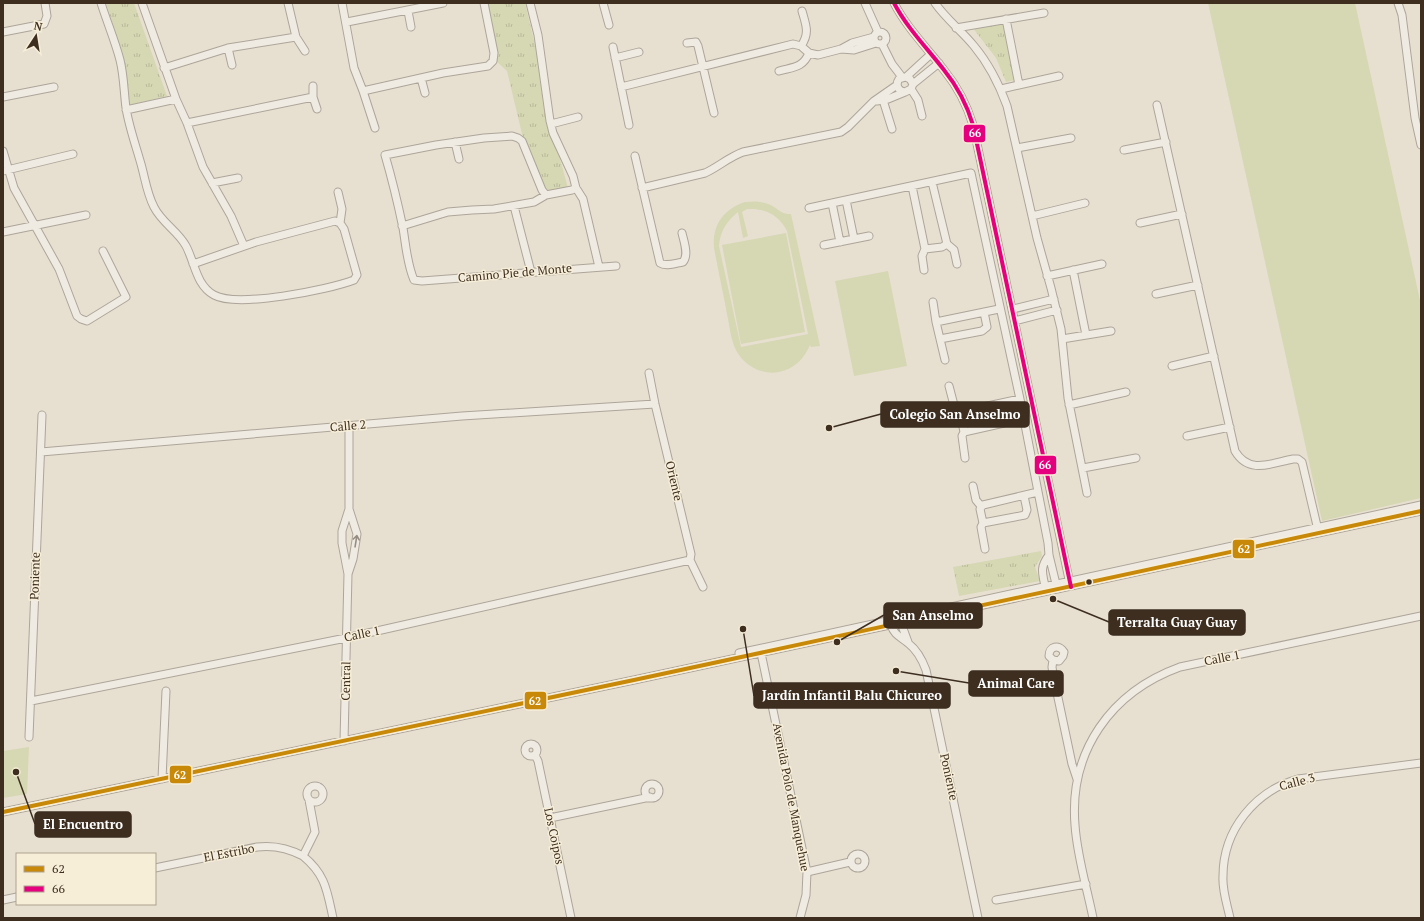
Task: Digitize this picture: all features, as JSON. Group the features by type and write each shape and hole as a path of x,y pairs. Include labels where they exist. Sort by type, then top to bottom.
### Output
{"street":[{"path":"3,32 44,24 47,16 45,3"},
{"path":"102,3 120,61 126,110 154,207 164,221 183,240 200,281 206,289 220,297 230,300 294,294 352,281 356,277 357,273 344,228 340,223 332,221 244,246 193,264"},
{"path":"142,3 164,68 203,167 230,216 244,246"},
{"path":"288,3 296,36 305,52"},
{"path":"342,3 347,22 354,68 363,91 374,128"},
{"path":"347,22 443,3"},
{"path":"363,91 443,73 486,67 492,63 494,53 484,3"},
{"path":"530,3 538,35 553,133 573,176 576,188 583,199 598,267"},
{"path":"603,3 609,25"},
{"path":"866,3 878,39 892,64 904,77 910,79 909,88 918,100 922,116"},
{"path":"894,3 910,29 939,63 960,93 974,125 1070,584"},
{"path":"935,3 956,28 974,46 990,68 1001,89 1013,127 1042,258 1057,310 1062,339 1069,404 1087,493"},
{"path":"1398,3 1402,15 1415,118 1420,144"},
{"path":"408,11 411,27"},
{"path":"801,46 806,39 807,33 802,11"},
{"path":"956,28 1044,13"},
{"path":"1006,19 1019,85"},
{"path":"164,68 228,48 296,36"},
{"path":"621,87 793,44 801,46 809,53 818,55 841,49 852,42 878,39"},
{"path":"687,43 696,42 714,112"},
{"path":"613,47 629,125"},
{"path":"228,48 232,66"},
{"path":"615,58 640,52"},
{"path":"780,71 800,66 809,53"},
{"path":"642,188 705,173 714,169 732,156 743,152 841,132 874,101 897,85 898,82 931,54"},
{"path":"874,101 883,100 909,88 939,63"},
{"path":"1001,89 1059,76"},
{"path":"421,78 425,93"},
{"path":"897,85 900,90 909,88"},
{"path":"313,86 313,97 317,109"},
{"path":"3,97 54,87"},
{"path":"187,124 313,97"},
{"path":"126,110 176,100"},
{"path":"883,100 892,129"},
{"path":"1157,105 1235,451 1241,459 1250,465 1257,466 1293,458 1302,462 1318,530"},
{"path":"551,124 578,118"},
{"path":"546,195 542,190 522,141 512,136 455,142 385,155 402,226 448,212 494,209 534,202 546,195 576,188"},
{"path":"1017,148 1071,138"},
{"path":"455,142 459,159"},
{"path":"1124,150 1166,142"},
{"path":"3,151 6,170 14,188 59,269 77,316 83,320 87,321 126,297 103,250"},
{"path":"6,170 73,154"},
{"path":"635,156 660,263 665,265 685,261 686,255 682,233"},
{"path":"809,208 972,173 1020,399 1049,555 1056,584"},
{"path":"212,183 238,178"},
{"path":"932,182 947,244 954,250 957,264"},
{"path":"912,186 925,249 922,256 924,270"},
{"path":"338,192 342,209 340,223"},
{"path":"846,200 854,239"},
{"path":"832,203 840,242"},
{"path":"1032,216 1085,203"},
{"path":"514,206 530,272"},
{"path":"1140,223 1182,214"},
{"path":"3,232 86,215"},
{"name":"Camino Pie de Monte","path":"402,226 410,271 414,280 422,281 616,266"},
{"path":"824,245 869,236"},
{"path":"925,249 942,247 947,244"},
{"path":"1047,276 1102,264"},
{"path":"1073,270 1086,335"},
{"path":"1156,294 1198,285"},
{"path":"1013,309 1054,299"},
{"path":"933,302 945,360"},
{"path":"936,322 1000,309"},
{"path":"1015,321 1057,310"},
{"path":"940,339 982,331 987,327 984,312"},
{"path":"1062,339 1111,330"},
{"path":"1172,366 1214,356"},
{"name":"Oriente","path":"649,374 691,554 690,560 703,588"},
{"path":"949,386 955,409 960,412 1020,399"},
{"path":"1069,404 1126,392"},
{"path":"964,432 1004,423 1007,417 1004,403"},
{"name":"Calle 2","path":"40,452 349,425 655,404"},
{"path":"960,412 964,432 962,436 966,458"},
{"name":"Poniente","path":"29,737 42,415"},
{"name":"Central","path":"344,741 348,574 342,543 342,531 349,509 349,425"},
{"path":"1187,436 1230,427"},
{"path":"1083,468 1136,458"},
{"path":"973,486 976,500 981,506 980,509 983,523 981,527 985,549"},
{"path":"981,506 1038,492"},
{"path":"983,523 1025,515 1027,510 1024,496"},
{"path":"948,610 1070,584 1119,576 1421,505"},
{"name":"Central","path":"348,574 353,559 357,534 349,509"},
{"path":"671,672 704,660 896,622 1046,586 1070,584 1109,572 1318,530 1421,512"},
{"path":"1046,586 1042,568 1049,555"},
{"name":"Calle 1","path":"31,701 346,638 690,560"},
{"path":"1109,572 1114,576 1119,576"},
{"path":"1104,579 1109,572"},
{"name":"Calle 1","path":"1093,918 1074,825 1077,779 1085,754 1092,739 1103,722 1127,696 1157,676 1192,664 1421,616"},
{"name":"Poniente","path":"896,622 924,664 978,918"},
{"path":"3,812 761,653 804,641"},
{"name":"Avenida Polo de Manquehue","path":"761,653 807,872 806,896 800,918"},
{"name":"Calle 1","path":"1053,660 1052,667 1055,682 1072,764 1077,779"},
{"path":"162,779 166,690"},
{"name":"Los Coipos","path":"535,755 538,761 571,918"},
{"name":"Calle 3","path":"1230,918 1223,884 1225,854 1240,820 1264,795 1280,786 1298,779 1421,763"},
{"path":"550,818 650,797"},
{"path":"309,800 314,832 303,856 319,873 326,887 333,918"},
{"name":"El Estribo","path":"156,868 268,846 293,851 303,856"},
{"path":"807,872 850,862"},
{"path":"996,900 1086,884"},
{"path":"3,900 16,897"}],"green space":[{"path":"106,3 134,3 167,96 129,105 125,62"},
{"path":"486,3 525,3 539,62 551,135 560,159 568,188 545,193 522,134 507,71 496,61"},
{"path":"1208,3 1355,3 1421,305 1421,498 1322,521"},
{"path":"1003,23 1015,80 1006,82 996,58 972,27"},
{"path":"754,201 765,203 781,212 791,214 820,346 811,347 810,345 805,355 798,363 784,371 773,373 762,371 757,370 747,364 736,351 731,336 714,248 714,240 720,219 737,205","holes":["747,209 765,211 776,217 784,225 787,231 808,334 741,347 719,246 725,227 738,212 743,238 748,236 742,212"]},
{"path":"786,233 805,332 741,344 722,245"},
{"path":"888,271 907,366 854,376 835,281"},
{"path":"1041,551 1042,556 1035,567 1040,581 959,596 953,567"},
{"path":"29,747 27,794 3,798 3,751"}],"transit line":[{"name":"66","path":"894,3 911,29 953,83 965,103 971,118 1071,587"},
{"name":"62","path":"3,812 634,680 1421,511"}],"place":[{"name":"Colegio San Anselmo","path":"829,428"},
{"name":"Terralta Guay Guay","path":"1053,599"},
{"name":"Jardín Infantil Balu Chicureo","path":"743,629"},
{"name":"San Anselmo","path":"837,642"},
{"name":"Animal Care","path":"896,671"},
{"name":"El Encuentro","path":"16,772"}]}
